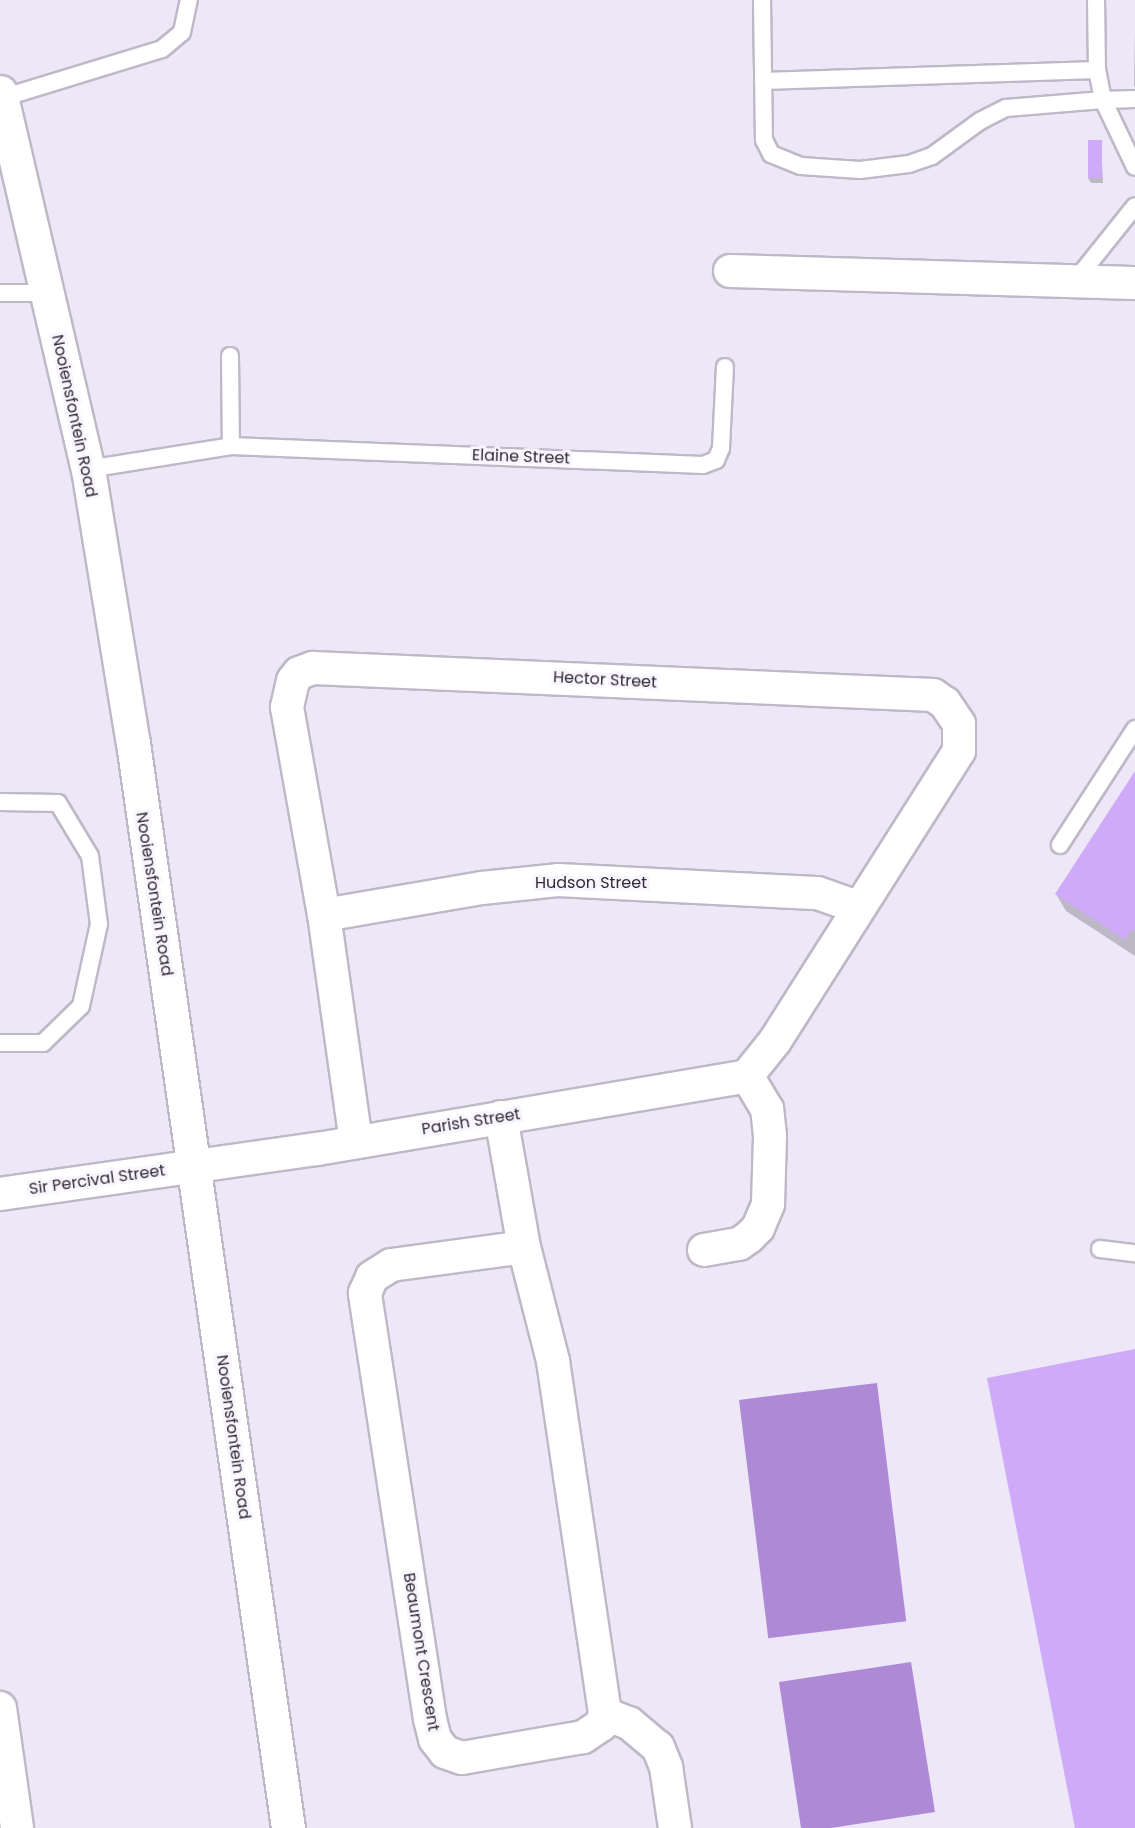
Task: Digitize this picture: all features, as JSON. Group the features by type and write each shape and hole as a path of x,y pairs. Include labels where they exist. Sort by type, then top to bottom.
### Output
{"street":[{"name":"Nooiensfontein Road","path":"1,96 88,469 133,743 174,913 182,975 176,1046 288,1828"},
{"path":"730,272 1135,283"},
{"name":"Hector Street","path":"356,1142 324,915 288,693 299,673 331,667 933,695 953,710 960,730 959,751 857,907 775,1041 747,1076"},
{"name":"Hudson Street","path":"324,915 482,888 558,880 819,893 857,907"},
{"path":"704,1251 738,1244 750,1237 762,1222 768,1204 770,1136 766,1109 747,1076"},
{"name":"Parish Street","path":"195,1166 356,1142 747,1076"},
{"path":"501,1117 524,1247 553,1360 605,1714 628,1723 658,1747 666,1767 675,1828"},
{"name":"Sir Percival Street","path":"0,1194 195,1166"},
{"name":"Beaumont Crescent","path":"524,1247 391,1265 372,1277 365,1293 430,1719 435,1739 446,1752 462,1758 583,1737 601,1725 605,1714"},
{"path":"0,1708 17,1828"}],"lane":[{"path":"1,96 162,49 182,32 189,0"},
{"path":"762,0 764,140 771,154 801,166 860,170 909,164 932,156 980,121 1006,108 1103,99 1135,99"},
{"path":"1096,0 1097,70 1103,99 1135,167"},
{"path":"763,81 1097,70"},
{"path":"1075,281 1135,206"},
{"path":"0,293 47,293"},
{"path":"230,356 231,446"},
{"name":"Elaine Street","path":"88,469 231,446 703,465 716,460 722,448 725,367"},
{"path":"1060,845 1135,729"},
{"path":"0,802 58,803 90,856 99,924 81,1006 43,1043 0,1043"},
{"path":"1100,1249 1135,1253"}],"shaded area":[{"path":"877,1383 906,1621 768,1638 739,1400"},
{"path":"911,1662 935,1812 831,1828 801,1828 779,1682"}],"building":[{"path":"1088,140 1102,140 1102,178 1088,178"},
{"path":"1135,771 1135,932 1132,929 1125,940 1055,894"},
{"path":"1135,1349 1135,1828 1075,1828 987,1378"}]}
